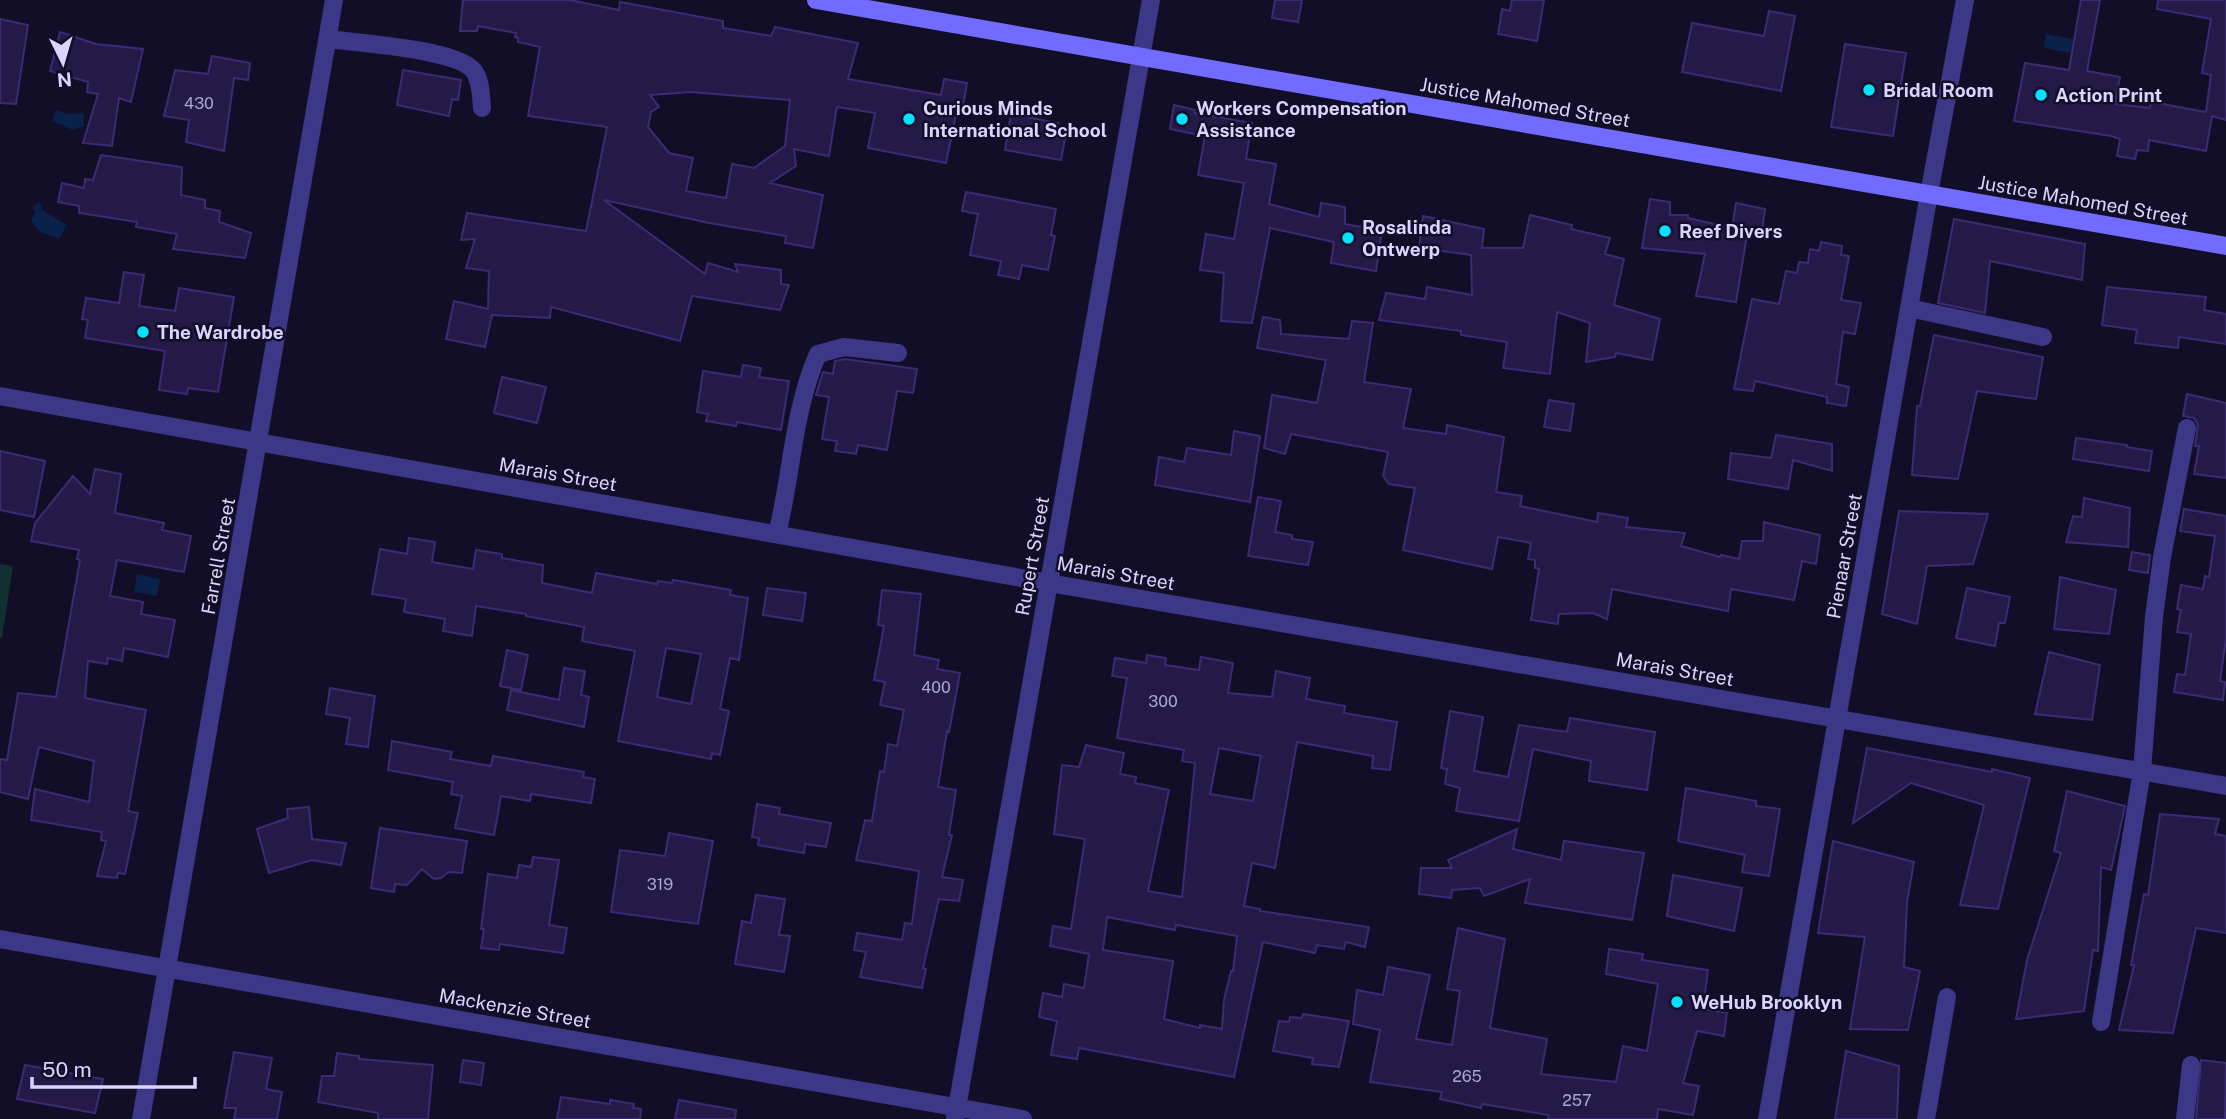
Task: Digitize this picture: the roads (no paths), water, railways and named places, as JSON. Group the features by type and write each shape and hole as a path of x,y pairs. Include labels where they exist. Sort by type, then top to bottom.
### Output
{"main road":[{"name":"Justice Mahomed Street","path":"816,0 2226,246"}],"street":[{"name":"Farrell Street","path":"141,1119 334,0"},
{"name":"Rupert Street","path":"956,1113 1151,0"},
{"name":"Pienaar Street","path":"1767,1119 1965,0"},
{"path":"328,39 434,52 458,60 474,71 480,88 482,108"},
{"path":"1909,308 2043,337"},
{"path":"777,534 806,382 818,354 844,346 898,353"},
{"name":"Marais Street","path":"0,396 1049,583 2226,786"},
{"path":"2101,1022 2142,771 2154,617 2162,557 2187,428"},
{"name":"Mackenzie Street","path":"0,939 956,1113 1023,1119"},
{"path":"1926,1119 1947,997"},
{"path":"2185,1119 2191,1065"}],"water":[{"path":"2046,34 2073,39 2070,53 2044,48"},
{"path":"57,110 66,114 83,113 84,126 73,130 52,121"},
{"path":"39,202 42,210 67,225 59,239 40,232 31,221 36,211 31,208"},
{"path":"137,574 160,579 157,596 134,592"}],"place":[{"name":"Bridal Room","path":"1869,90"},
{"name":"Action Print","path":"2041,95"},
{"name":"Curious Minds International School","path":"909,119"},
{"name":"Workers Compensation Assistance","path":"1182,119"},
{"name":"Reef Divers","path":"1665,231"},
{"name":"Rosalinda Ontwerp","path":"1348,238"},
{"name":"The Wardrobe","path":"143,332"},
{"name":"WeHub Brooklyn","path":"1677,1002"}]}
